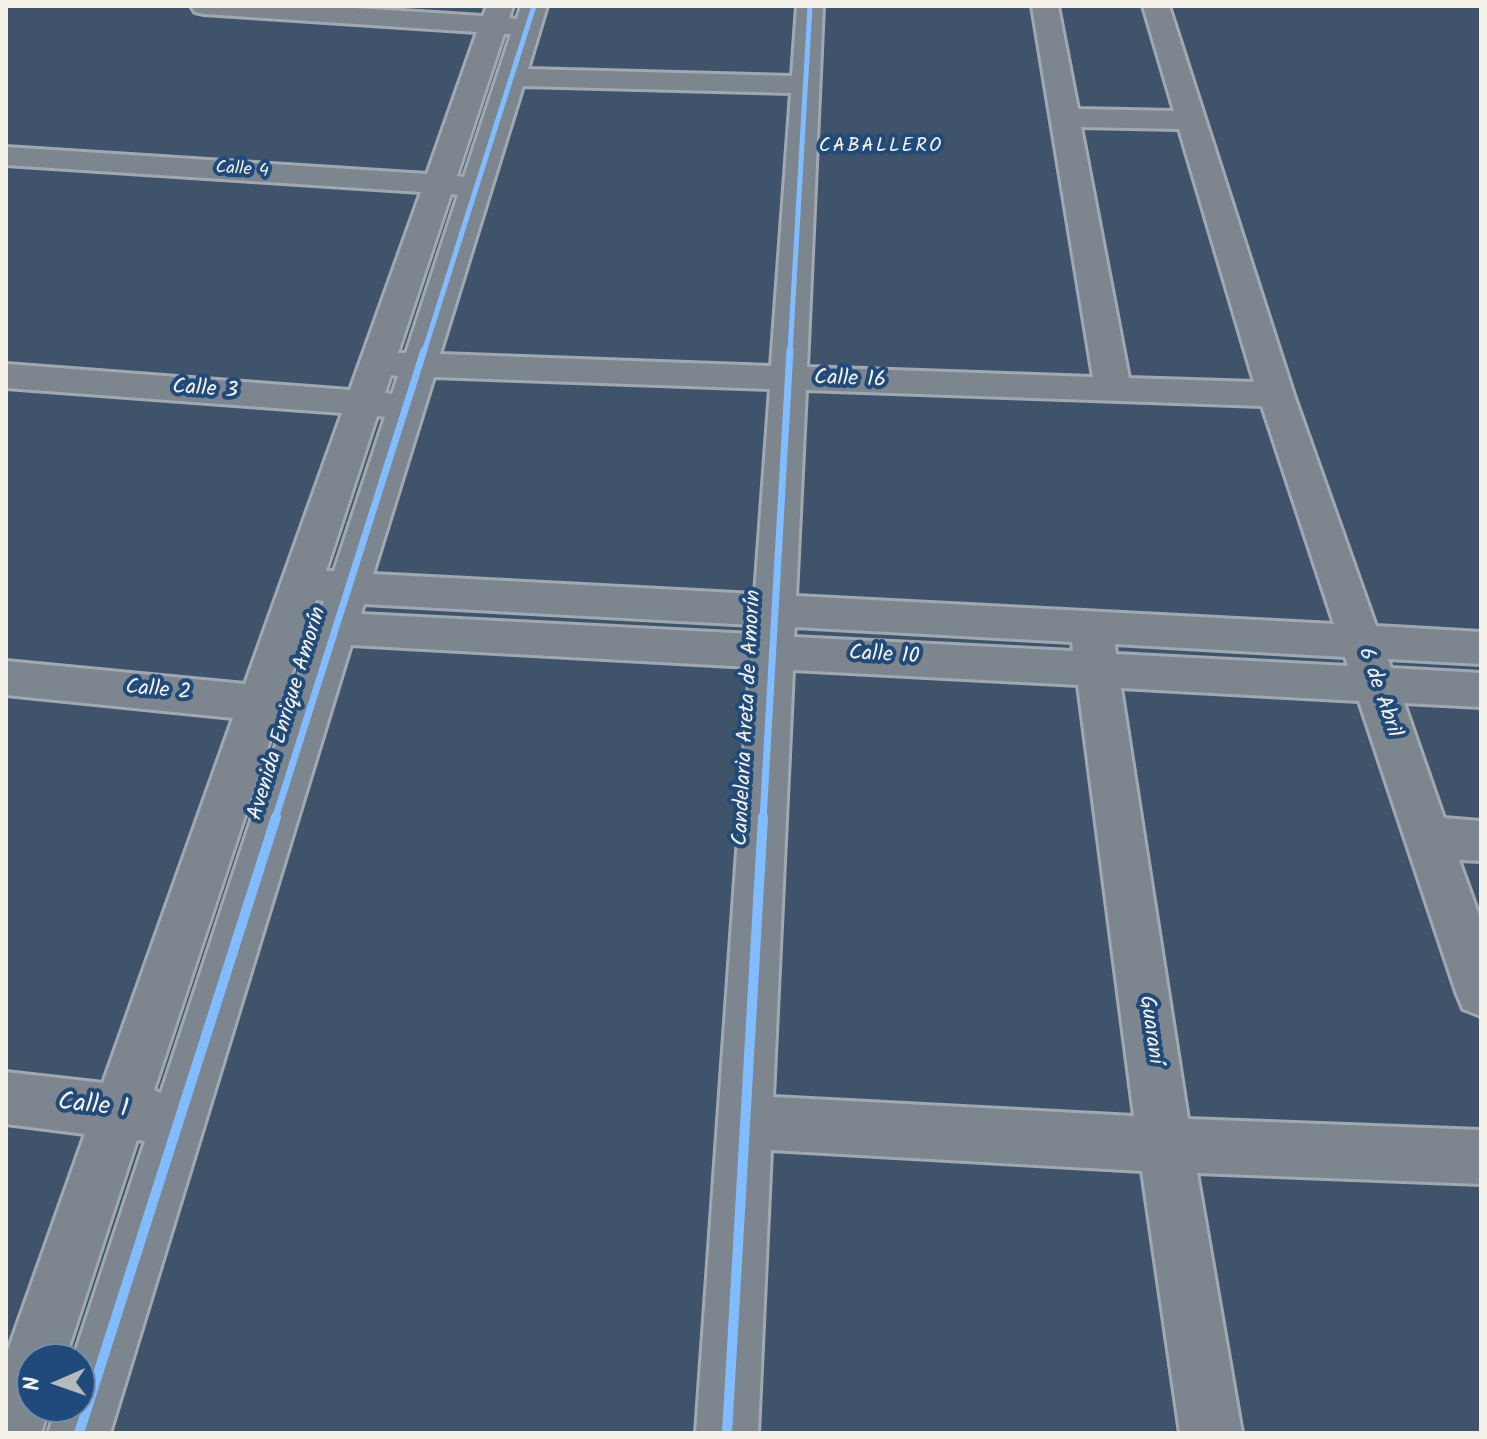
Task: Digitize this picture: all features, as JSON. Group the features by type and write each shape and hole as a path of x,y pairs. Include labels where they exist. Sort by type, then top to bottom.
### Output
{"street":[{"path":"204,6 514,16"},
{"name":"Candelaria Areta de Amorín","path":"727,1433 810,6"},
{"path":"1045,6 1113,390"},
{"name":"6 de Abril","path":"1156,6 1276,395 1481,992"},
{"name":"Avenida Enrique Amorín","path":"460,185 513,77 514,16"},
{"name":"Avenida Enrique Amorín","path":"41,1343 300,585 384,405 514,16"},
{"path":"513,77 805,85"},
{"path":"1065,118 1193,120"},
{"name":"Calle 4","path":"6,156 460,185"},
{"name":"Calle 16","path":"398,364 1276,395"},
{"name":"Calle 3","path":"6,376 384,405"},
{"name":"Avenida Enrique Amorín","path":"79,1433 341,608 384,405"},
{"name":"Calle 10","path":"300,585 341,608"},
{"name":"Calle 10","path":"286,626 341,608 1094,647 1375,683 1481,690"},
{"name":"Calle 10","path":"1094,647 1360,641 1481,648"},
{"name":"Guaraní","path":"1094,647 1165,1145 1211,1433"},
{"name":"Calle 2","path":"6,678 310,709"},
{"path":"1428,837 1481,841"},
{"name":"Calle 1","path":"6,1098 180,1118"},
{"path":"744,1122 1165,1145 1481,1157"}],"cycle path":[{"path":"79,1433 534,6"},
{"path":"727,1433 810,6"}],"district":[{"name":"CABALLERO","path":"881,148"}]}
